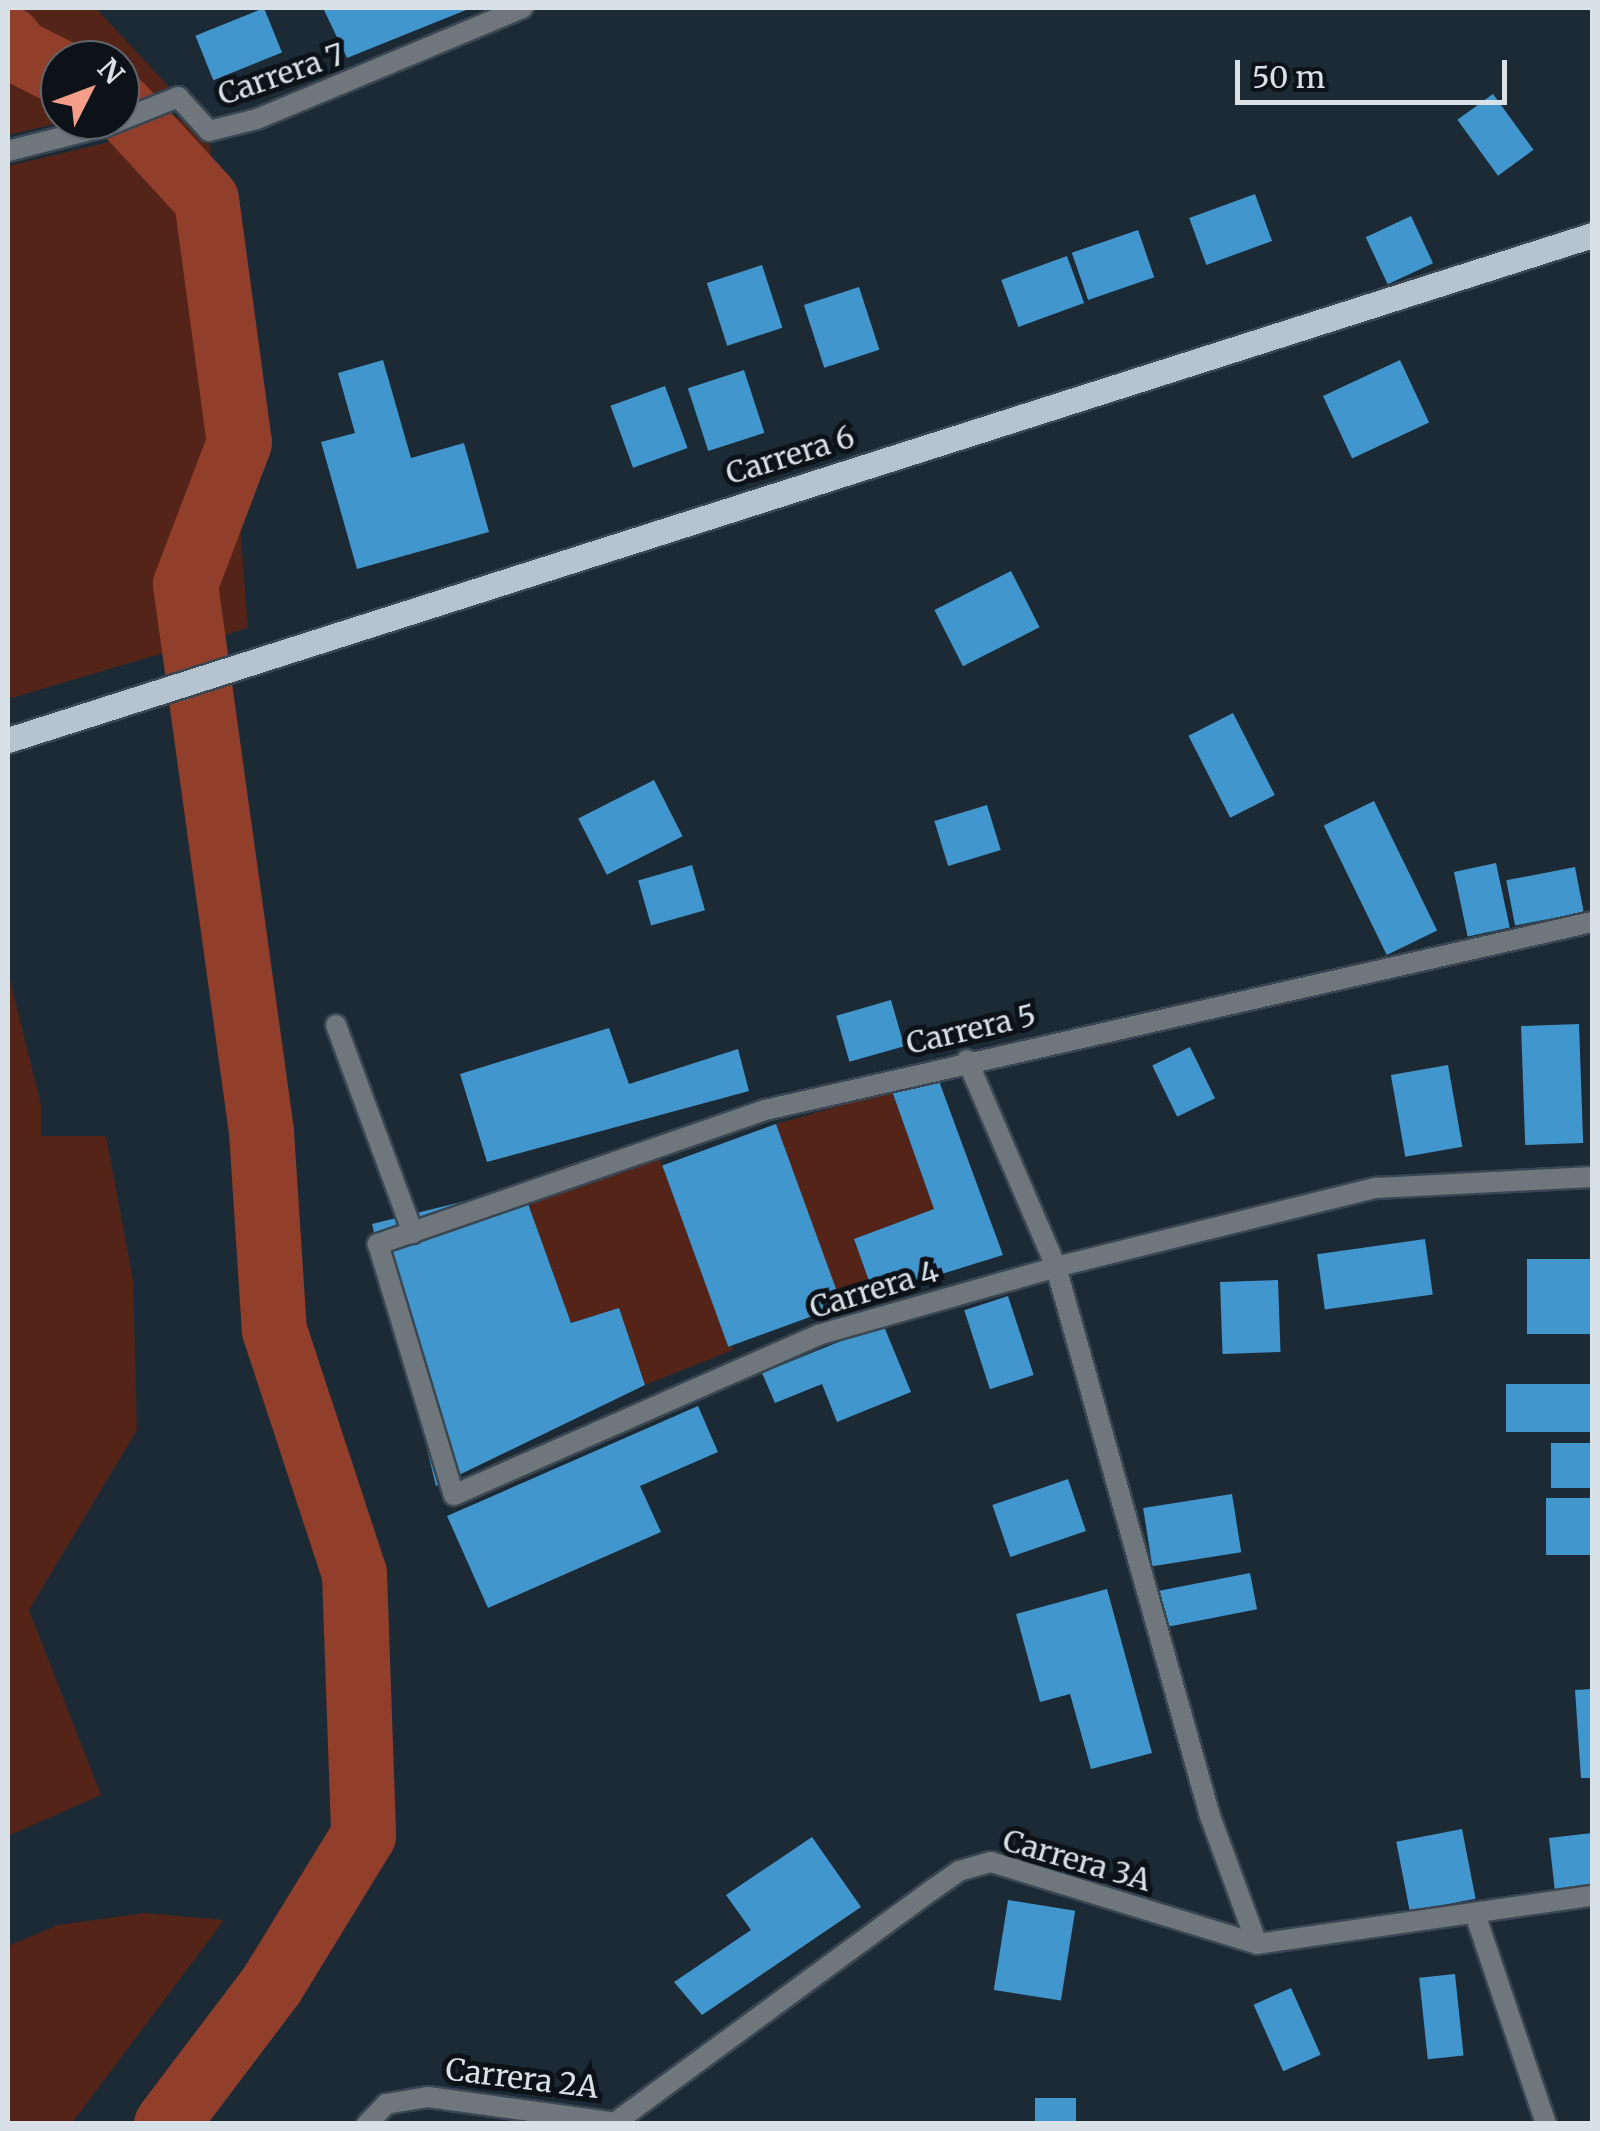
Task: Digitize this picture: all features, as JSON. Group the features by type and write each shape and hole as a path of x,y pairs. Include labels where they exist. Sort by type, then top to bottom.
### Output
{"main road":[{"name":"Carrera 6","path":"8,740 352,634 638,537 1592,235"}],"street":[{"name":"Carrera 7","path":"8,151 106,126 178,97 209,131 256,119 524,8"},
{"name":"Carrera 5","path":"378,1244 765,1110 966,1060 1592,922"},
{"path":"336,1026 413,1233"},
{"path":"966,1060 1056,1267 1210,1816 1257,1944"},
{"name":"Carrera 4","path":"378,1244 454,1495 818,1336 1056,1267 1376,1188 1592,1177"},
{"name":"Carrera 3A","path":"623,2121 932,1890 960,1871 991,1862 1257,1944 1592,1896"},
{"path":"1475,1914 1546,2124"},
{"name":"Carrera 2A","path":"367,2124 386,2104 428,2097 623,2121"}],"shaded area":[{"path":"8,8 96,8 126,40 40,40 40,127 8,135"},
{"path":"140,56 169,87 140,98"},
{"path":"177,117 210,144 248,628 8,699 8,166 118,140 140,140 140,132"},
{"path":"8,972 41,1105 41,1136 105,1136 107,1141 133,1280 137,1430 29,1610 101,1795 8,1836"},
{"path":"892,1091 934,1209 854,1239 874,1295 841,1306 776,1124"},
{"path":"660,1160 733,1350 645,1385 619,1308 571,1323 522,1187"},
{"path":"145,1913 224,1920 72,2123 8,2123 8,1946 58,1925"}],"building":[{"path":"264,8 282,53 213,80 195,36"},
{"path":"323,8 471,8 347,58"},
{"path":"1493,94 1534,150 1498,176 1457,120"},
{"path":"1255,194 1272,241 1206,265 1189,218"},
{"path":"1411,216 1433,263 1388,284 1366,237"},
{"path":"1138,230 1154,277 1088,300 1072,253"},
{"path":"1067,256 1084,303 1018,327 1001,280"},
{"path":"762,265 782,328 727,346 707,283"},
{"path":"859,287 879,350 824,368 804,305"},
{"path":"383,360 411,458 464,443 489,532 357,569 321,442 355,433 338,373"},
{"path":"1400,360 1429,423 1352,458 1323,396"},
{"path":"744,370 764,433 708,451 688,388"},
{"path":"665,386 688,448 633,468 610,406"},
{"path":"1011,571 1040,627 963,666 934,610"},
{"path":"1233,713 1275,795 1230,818 1188,736"},
{"path":"654,780 683,836 607,875 578,819"},
{"path":"1374,801 1437,930 1387,955 1324,826"},
{"path":"987,805 1001,850 948,866 934,821"},
{"path":"1496,863 1510,928 1468,936 1454,872"},
{"path":"692,865 705,910 651,926 638,880"},
{"path":"1575,867 1584,912 1515,926 1506,880"},
{"path":"891,1000 904,1046 849,1062 836,1016"},
{"path":"1579,1024 1583,1143 1525,1145 1521,1026"},
{"path":"609,1028 629,1084 738,1049 749,1091 487,1162 460,1074"},
{"path":"1190,1047 1215,1098 1177,1117 1152,1065"},
{"path":"1448,1065 1462,1147 1405,1157 1391,1075"},
{"path":"939,1081 1003,1255 874,1295 854,1239 934,1209 892,1091"},
{"path":"776,1124 842,1305 728,1347 662,1165"},
{"path":"522,1187 571,1323 619,1308 645,1385 436,1486 372,1224"},
{"path":"1425,1239 1433,1294 1325,1310 1317,1254"},
{"path":"1527,1259 1592,1259 1592,1334 1527,1334"},
{"path":"1278,1280 1281,1352 1223,1354 1220,1282"},
{"path":"1008,1296 1034,1375 990,1389 964,1310"},
{"path":"883,1324 911,1392 837,1422 822,1384 775,1403 762,1373"},
{"path":"1506,1384 1592,1384 1592,1432 1506,1432"},
{"path":"698,1406 718,1452 640,1486 661,1532 488,1608 447,1516"},
{"path":"1551,1443 1592,1443 1592,1488 1551,1488"},
{"path":"1068,1479 1086,1531 1010,1557 992,1505"},
{"path":"1232,1494 1241,1552 1152,1566 1143,1508"},
{"path":"1546,1498 1592,1498 1592,1555 1546,1555"},
{"path":"1250,1573 1257,1609 1164,1627 1157,1591"},
{"path":"1107,1589 1152,1753 1091,1769 1070,1694 1040,1702 1016,1614"},
{"path":"1592,1689 1592,1778 1581,1778 1575,1690"},
{"path":"1462,1829 1476,1899 1410,1911 1396,1842"},
{"path":"1592,1833 1592,1888 1555,1892 1549,1838"},
{"path":"812,1837 861,1907 702,2015 674,1982 751,1930 726,1895"},
{"path":"1008,1900 1075,1911 1061,2001 994,1990"},
{"path":"1455,1974 1464,2056 1428,2059 1419,1978"},
{"path":"1291,1988 1321,2055 1283,2071 1254,2005"},
{"path":"1035,2098 1076,2098 1076,2124 1035,2124"}],"waterway":[{"path":"8,38 18,51 40,62"},
{"path":"140,127 206,199 239,442 185,584 261,1131 274,1330 354,1573 363,1835 271,1985 166,2124"}]}
